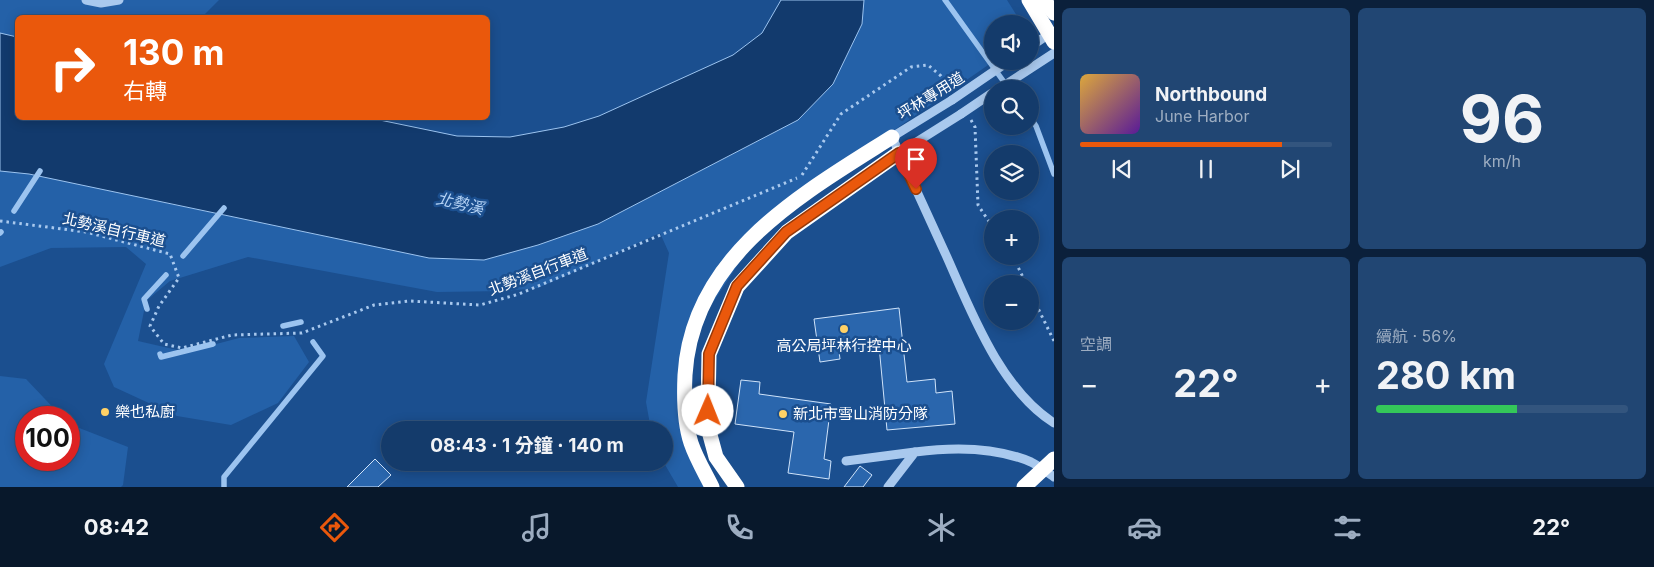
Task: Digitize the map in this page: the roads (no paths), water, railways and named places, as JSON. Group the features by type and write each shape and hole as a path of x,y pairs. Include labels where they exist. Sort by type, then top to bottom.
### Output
{"highway":[{"path":"1029,0 1052,51"},
{"path":"1044,0 1054,13"},
{"path":"712,487 691,442 684,396 686,357 710,288 740,248 797,198 892,137"},
{"path":"738,487 716,456 710,435 708,411 709,354 737,286 786,232 899,153"},
{"path":"1024,487 1054,459"}],"street":[{"path":"86,0 101,4 119,0"},
{"path":"1039,40 1054,30"},
{"path":"1012,80 1052,51"},
{"name":"坪林專用道","path":"892,137 996,70"},
{"name":"坪林專用道","path":"899,153 984,99"},
{"path":"892,137 992,351 1014,387 1041,415 1054,424"},
{"path":"846,461 943,448 1002,453 1031,462 1054,477"},
{"path":"888,487 915,452"}],"water":[{"name":"北勢溪","path":"781,0 864,0 862,24 833,84 798,120 598,224 538,245 484,260 429,258 29,174 0,171 0,33 15,37 15,120 380,120 457,136 510,137 564,127 599,116 733,55 762,33"}],"waterway":[{"path":"945,0 1003,80"},
{"path":"1039,134 1054,174"},
{"path":"14,211 40,171"},
{"path":"183,256 224,208"},
{"path":"147,309 144,299 166,275"},
{"path":"283,326 301,322"},
{"path":"224,487 224,477 323,356 313,342"},
{"path":"160,354 161,357 213,344"}],"place":[{"name":"高公局坪林行控中心","path":"844,329"},
{"name":"樂也私廚","path":"105,412"},
{"name":"新北市雪山消防分隊","path":"783,414"}]}
